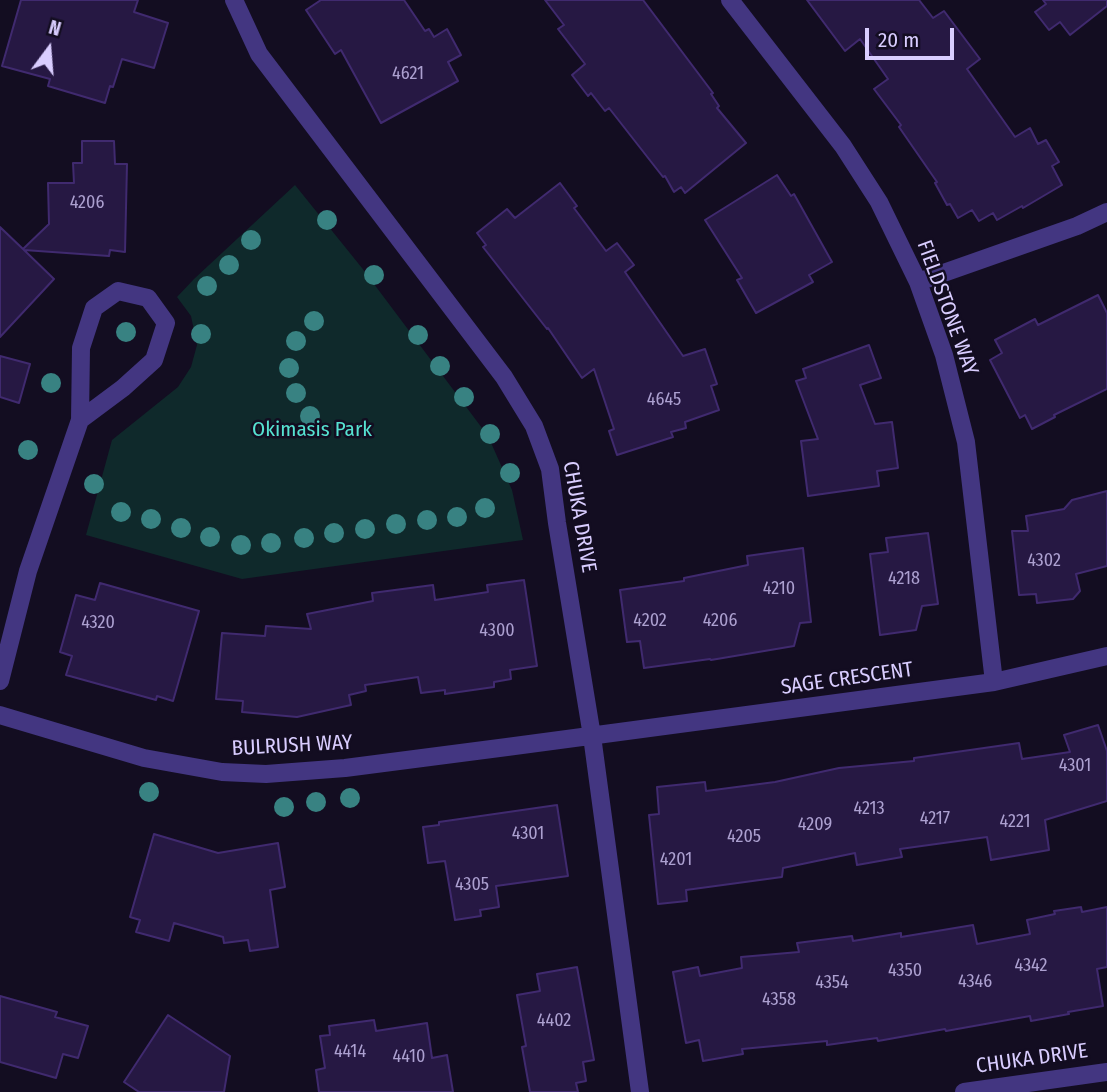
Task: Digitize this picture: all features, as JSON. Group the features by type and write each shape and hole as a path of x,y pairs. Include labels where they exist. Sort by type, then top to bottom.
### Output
{"street":[{"name":"CHUKA DRIVE","path":"234,0 259,54 504,377 534,426 550,469 592,736 639,1092"},
{"name":"FIELDSTONE WAY","path":"730,0 844,146 878,202 918,282 944,355 966,442 994,682"},
{"path":"918,282 1077,226 1107,212"},
{"path":"0,681 27,571 80,420 81,348 94,308 118,291 148,298 166,323 154,360 123,388 80,420"},
{"name":"SAGE CRESCENT","path":"592,736 994,682 1107,656"},
{"name":"BULRUSH WAY","path":"0,715 144,758 222,772 266,774 345,768 592,736"},
{"name":"CHUKA DRIVE","path":"964,1092 1107,1072"}],"green space":[{"name":"Okimasis Park","path":"295,185 362,268 488,436 512,490 523,540 242,579 86,535 112,440 178,387 191,367 197,345 191,316 177,297"}],"building":[{"path":"21,0 138,0 134,12 168,23 154,68 122,59 105,103 48,86 50,79 2,66"},
{"path":"321,0 404,0 425,31 429,29 434,37 447,29 461,55 448,62 458,81 381,123 341,50 335,54 306,10"},
{"path":"545,0 643,0 713,93 711,94 719,106 717,108 746,143 685,193 681,187 674,192 665,176 663,177 609,108 605,111 591,93 588,96 572,75 585,64 558,29 564,25"},
{"path":"807,0 919,0 933,18 944,11 980,59 967,69 1015,137 1030,128 1038,144 1046,140 1059,162 1052,166 1062,185 997,220 993,213 979,221 972,210 958,218 950,204 947,205 935,183 937,182 899,127 901,125 874,89 888,79 860,39 845,51"},
{"path":"1043,0 1107,0 1107,6 1070,35 1060,22 1049,30 1035,12 1046,4"},
{"path":"82,141 114,141 115,164 127,164 125,252 110,250 109,256 24,250 54,279 0,337 0,227 23,249 49,224 48,183 74,183 73,163 82,163"},
{"path":"777,175 791,196 794,194 832,262 809,275 813,282 756,313 737,280 742,278 705,220"},
{"path":"560,183 577,206 574,208 606,251 617,243 634,265 625,272 683,356 705,349 717,384 711,386 719,410 685,422 686,428 671,432 673,437 617,455 609,431 614,429 594,369 582,378 548,328 483,247 486,245 477,233 507,209 515,218"},
{"path":"1098,295 1107,313 1107,389 1032,429 1025,415 1020,418 990,360 1002,353 995,340 1035,319 1038,325"},
{"path":"869,345 881,378 860,385 875,424 892,422 898,468 877,471 879,486 808,496 801,441 818,439 796,381 806,378 803,369"},
{"path":"0,356 30,364 19,403 0,397"},
{"path":"1107,491 1107,566 1076,574 1080,591 1073,599 1037,603 1036,594 1019,595 1012,531 1028,531 1026,516 1064,509 1072,500"},
{"path":"928,533 938,604 922,606 916,630 880,635 870,554 888,552 886,538"},
{"path":"803,548 811,622 800,623 794,646 644,668 640,641 627,642 620,590 684,581 684,578 748,565 747,556"},
{"path":"524,580 537,666 510,670 511,679 494,682 494,687 445,694 445,690 421,693 418,677 365,685 366,691 349,695 351,705 297,717 242,712 243,701 216,699 222,633 265,636 266,626 311,629 307,614 373,601 372,593 433,585 435,600 488,592 487,585"},
{"path":"100,583 199,611 173,701 157,696 156,700 66,675 72,656 60,652 76,595 95,600"},
{"path":"1098,725 1107,751 1107,801 1045,820 1049,850 991,860 987,837 900,849 902,857 857,865 855,853 783,868 782,877 686,890 687,901 658,904 649,815 659,814 657,787 705,782 706,791 775,782 839,768 914,761 914,758 1019,743 1022,759 1070,752 1064,735"},
{"path":"557,805 568,876 496,886 499,907 480,910 481,916 455,920 445,861 428,863 423,827 439,825 439,822"},
{"path":"154,834 218,853 278,843 285,887 270,890 278,947 250,951 248,940 224,943 223,937 174,923 169,941 136,932 140,920 130,917"},
{"path":"1081,907 1082,912 1107,907 1107,967 1097,969 1103,1006 1031,1021 1030,1016 878,1041 877,1038 827,1045 827,1041 742,1049 743,1054 703,1061 699,1040 686,1043 673,972 698,967 700,976 742,968 741,957 799,952 797,943 852,936 853,941 901,933 901,937 973,925 977,944 1030,934 1027,920 1055,914 1054,911"},
{"path":"577,967 594,1060 583,1062 586,1081 576,1083 578,1092 530,1092 522,1047 526,1046 517,995 540,991 537,974"},
{"path":"0,996 57,1012 55,1017 88,1026 78,1058 63,1054 56,1078 0,1062"},
{"path":"168,1015 230,1056 224,1092 139,1092 124,1082"},
{"path":"374,1020 376,1031 427,1023 432,1058 447,1055 453,1092 319,1092 316,1070 325,1068 320,1036 330,1035 329,1026"}]}
